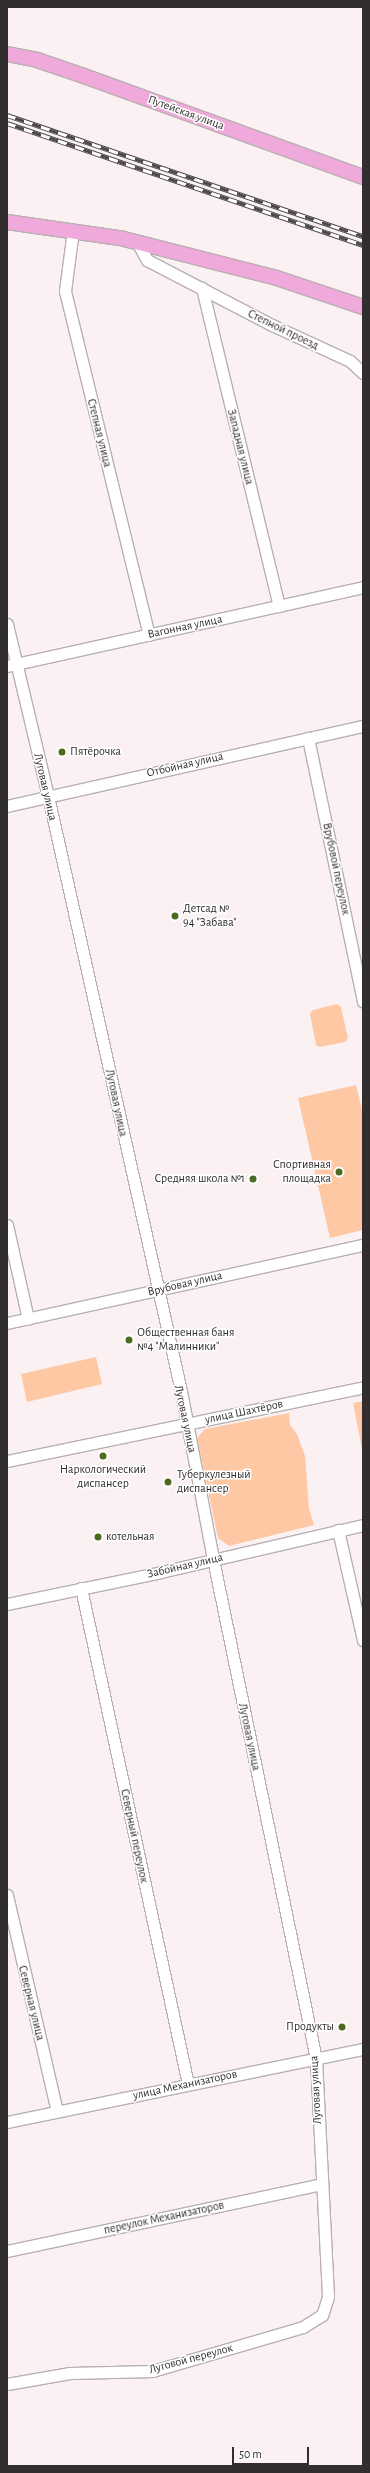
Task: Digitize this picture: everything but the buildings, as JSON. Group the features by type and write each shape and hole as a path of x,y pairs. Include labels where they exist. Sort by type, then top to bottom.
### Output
{"main road":[{"name":"Путейская улица","path":"7,54 37,60 84,76 363,177"},
{"path":"7,222 73,230 137,242 277,278 363,307"}],"street":[{"name":"Степная улица","path":"73,230 65,291 149,635"},
{"name":"Степной проезд","path":"137,242 147,260 272,325 350,361 363,373"},
{"name":"Западная улица","path":"202,288 279,606"},
{"name":"Вагонная улица","path":"12,665 363,587"},
{"name":"Луговая улица","path":"7,624 12,665 48,796 187,1424 213,1559 316,2059 328,2297 322,2315"},
{"name":"Отбойная улица","path":"7,806 363,726"},
{"name":"Врубовой переулок","path":"308,738 363,1001"},
{"path":"7,1224 28,1319"},
{"name":"Врубовая улица","path":"7,1323 363,1245"},
{"name":"улица Шахтёров","path":"7,1462 363,1387"},
{"name":"Забойная улица","path":"7,1604 363,1525"},
{"path":"338,1530 363,1640"},
{"name":"Северный переулок","path":"81,1588 188,2084"},
{"name":"Северная улица","path":"7,1895 58,2112"},
{"name":"улица Механизаторов","path":"7,2122 316,2059 363,2048"},
{"name":"переулок Механизаторов","path":"7,2251 322,2184"},
{"name":"Луговой переулок","path":"7,2384 70,2373 153,2371 303,2327 322,2315"}],"shaded area":[{"path":"337,1004 341,1007 348,1038 345,1042 320,1047 316,1045 310,1014 313,1010"},
{"name":"Спортивная площадка","path":"356,1085 363,1113 363,1230 330,1238 298,1098"},
{"path":"96,1357 102,1384 27,1402 21,1374"},
{"path":"363,1401 363,1454 353,1403"},
{"path":"289,1413 290,1425 297,1434 305,1456 309,1509 314,1525 229,1546 218,1538 197,1438 205,1429"}],"railway":[{"path":"7,115 363,236"},
{"path":"7,123 363,245"}],"place":[{"name":"Пятёрочка","path":"62,752"},
{"name":"Детсад № 94 \"Забава\"","path":"175,916"},
{"name":"Спортивная площадка","path":"339,1172"},
{"name":"Средняя школа №1","path":"253,1179"},
{"name":"Общественная баня №4 \"Малинники\"","path":"129,1340"},
{"name":"Наркологический диспансер","path":"103,1456"},
{"name":"Туберкулезный диспансер","path":"168,1482"},
{"name":"котельная","path":"98,1537"},
{"name":"Продукты","path":"342,2027"}]}
